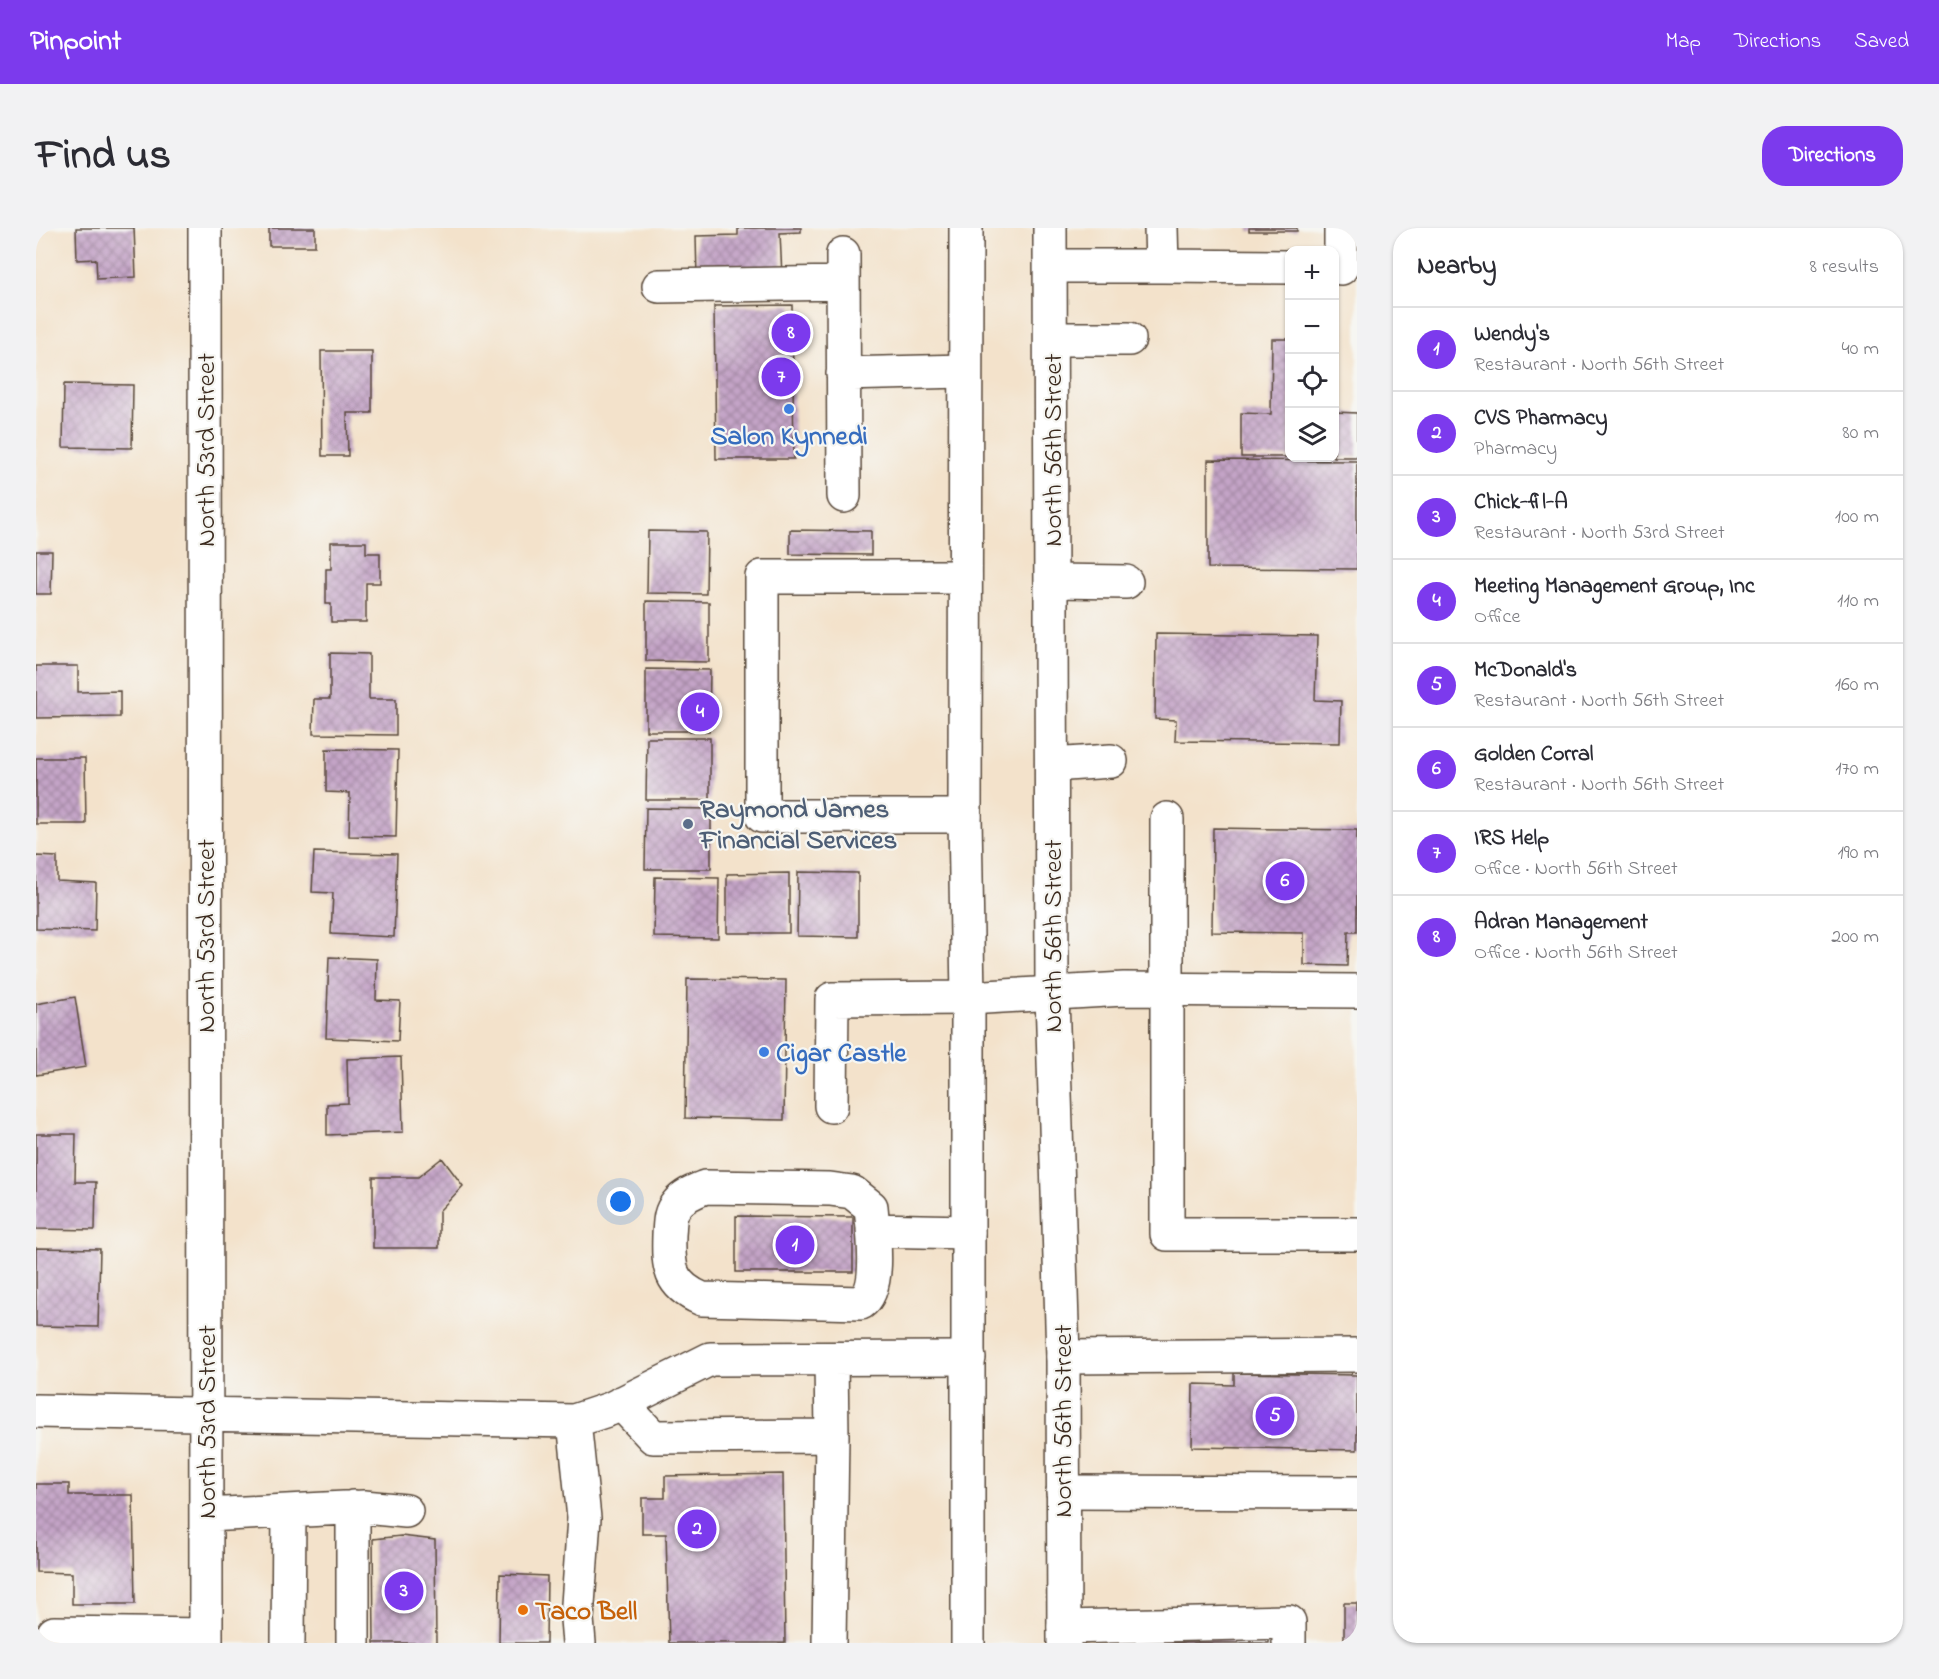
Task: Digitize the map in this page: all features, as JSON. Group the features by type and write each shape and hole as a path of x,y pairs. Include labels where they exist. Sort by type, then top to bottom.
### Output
{"main road":[{"name":"North 53rd Street","path":"205,228 206,1639"},
{"path":"966,228 964,816 968,998 969,1358 966,1638"},
{"name":"North 56th Street","path":"1050,228 1053,581 1052,995 1063,1357 1064,1635"},
{"path":"1161,228 1162,266"},
{"path":"1341,228 1344,268"},
{"path":"1051,266 1285,267"},
{"path":"659,286 843,268 844,496"},
{"path":"1052,339 1129,339"},
{"path":"843,374 964,371"},
{"path":"964,578 762,577 762,816 964,816"},
{"path":"1053,581 1126,582"},
{"path":"1052,765 1111,761"},
{"path":"1167,819 1169,990 1167,1234 1357,1234"},
{"path":"831,1106 832,999 968,998 1052,995 1124,989 1357,991"},
{"path":"705,1187 830,1189 852,1192 871,1208 873,1230 873,1285 861,1303 702,1299 686,1292 676,1282 668,1259 670,1216 677,1204 689,1194 705,1187"},
{"path":"873,1230 968,1232"},
{"path":"1063,1357 1357,1355"},
{"path":"36,1411 574,1421 621,1403 710,1359 969,1358"},
{"path":"829,1643 831,1359"},
{"path":"621,1403 653,1437 832,1436"},
{"path":"574,1421 584,1518 578,1619 579,1643"},
{"path":"1063,1492 1357,1493"},
{"path":"206,1515 353,1508 406,1511"},
{"path":"353,1508 353,1643"},
{"path":"288,1643 290,1511"},
{"path":"1064,1635 1289,1622 1289,1643"},
{"path":"54,1633 206,1639"}],"building":[{"path":"76,228 134,228 136,277 97,279 96,259 77,260"},
{"path":"269,228 315,228 315,246 269,246"},
{"path":"738,228 801,228 801,232 780,233 782,276 697,279 696,236 738,235"},
{"path":"1249,228 1297,228 1297,231 1249,231"},
{"path":"792,305 794,459 716,459 714,306"},
{"path":"1272,339 1285,339 1285,457 1241,457 1241,413 1271,414"},
{"path":"321,351 372,351 372,413 347,413 348,456 322,456"},
{"path":"64,384 133,385 132,448 63,447"},
{"path":"1339,412 1357,413 1357,457 1339,457"},
{"path":"1208,460 1357,461 1357,569 1208,568"},
{"path":"790,530 871,531 871,555 790,554"},
{"path":"648,531 707,532 706,594 647,593"},
{"path":"331,542 366,542 366,553 380,553 380,583 366,583 366,622 331,622 331,604 326,604 326,569 331,569"},
{"path":"36,551 52,551 51,594 36,594"},
{"path":"646,601 709,602 709,662 646,661"},
{"path":"1156,634 1317,636 1315,700 1341,701 1340,743 1175,741 1176,720 1155,719"},
{"path":"330,653 369,654 369,699 396,699 396,735 313,734 314,699 330,699"},
{"path":"36,666 78,666 78,692 120,691 120,717 36,718"},
{"path":"646,669 710,670 709,731 646,731"},
{"path":"647,738 710,738 710,800 646,800"},
{"path":"326,749 398,750 396,837 349,836 350,793 326,792"},
{"path":"36,758 85,758 86,824 36,824"},
{"path":"646,808 711,809 711,869 645,869"},
{"path":"1213,828 1357,830 1357,932 1348,932 1347,966 1304,965 1304,933 1212,932"},
{"path":"314,852 397,854 394,937 331,934 333,893 312,892"},
{"path":"36,856 57,857 57,881 96,883 95,931 36,929"},
{"path":"798,872 858,873 858,937 797,936"},
{"path":"789,873 789,933 727,933 727,874"},
{"path":"655,877 719,878 718,938 654,937"},
{"path":"329,957 377,959 376,1000 400,1001 398,1041 326,1038"},
{"path":"687,979 786,980 784,1120 685,1118"},
{"path":"75,997 86,1067 36,1075 36,1004"},
{"path":"401,1057 403,1132 327,1135 327,1104 348,1103 347,1059"},
{"path":"36,1134 76,1134 75,1182 96,1182 95,1230 36,1229"},
{"path":"442,1158 463,1186 439,1211 439,1248 373,1248 373,1177 418,1177"},
{"path":"736,1216 853,1217 853,1272 736,1272"},
{"path":"36,1248 100,1249 98,1327 36,1326"},
{"path":"1234,1373 1357,1375 1357,1450 1192,1447 1193,1384 1234,1385"},
{"path":"783,1474 785,1643 669,1643 666,1534 642,1534 642,1498 665,1498 665,1476"},
{"path":"36,1484 69,1484 69,1495 133,1495 135,1604 72,1604 72,1573 36,1572"},
{"path":"401,1536 435,1540 436,1643 374,1643 373,1539"},
{"name":"Taco Bell","path":"500,1574 547,1576 546,1643 499,1643"},
{"path":"1344,1603 1357,1603 1357,1643 1344,1643"},
{"path":"1156,1628 1270,1628 1269,1643 1156,1643"}],"place":[{"name":"Adran Management","path":"791,333"},
{"name":"IRS Help","path":"781,377"},
{"name":"Salon Kynnedi","path":"789,409"},
{"name":"Meeting Management Group, Inc","path":"700,712"},
{"name":"Raymond James Financial Services","path":"688,824"},
{"name":"Golden Corral","path":"1285,881"},
{"name":"Cigar Castle","path":"764,1052"},
{"name":"Wendy's","path":"795,1245"},
{"name":"McDonald's","path":"1275,1416"},
{"name":"CVS Pharmacy","path":"697,1529"},
{"name":"Chick-fil-A","path":"404,1591"},
{"name":"Taco Bell","path":"523,1610"}]}
